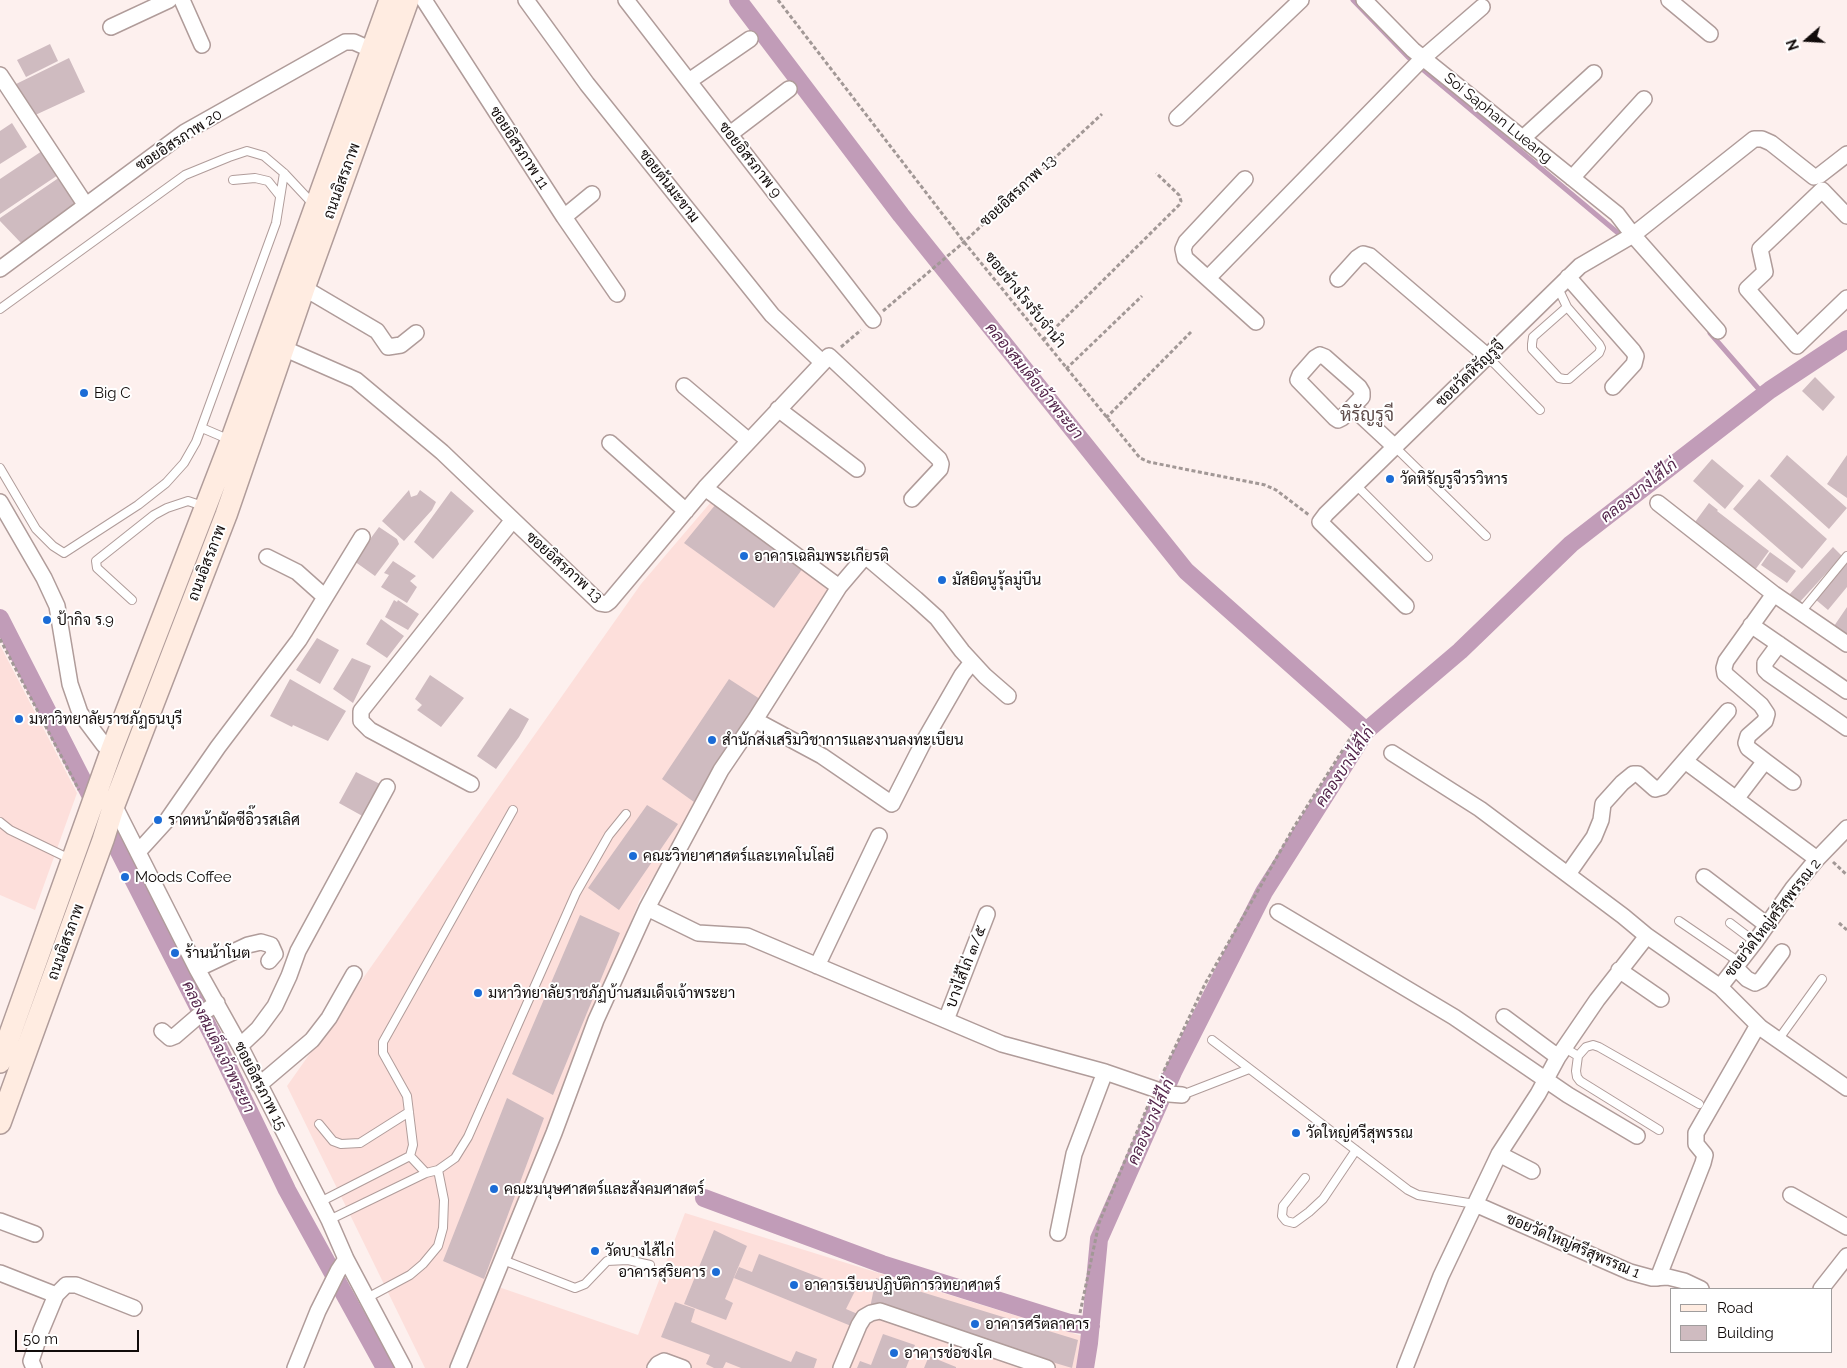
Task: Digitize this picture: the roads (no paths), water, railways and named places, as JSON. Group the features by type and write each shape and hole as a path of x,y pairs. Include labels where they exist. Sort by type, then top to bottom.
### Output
{"main road":[{"path":"0,1062 7,1021 72,860 97,807 112,749 217,511 232,441 390,0"},
{"name":"ถนนอิสรภาพ","path":"0,1123 102,840 97,807 283,348 408,0"}],"street":[{"path":"111,27 170,0"},
{"path":"182,0 202,45"},
{"name":"ซอยอิสรภาพ 11","path":"424,0 616,294"},
{"name":"ซอยต้นมะขาม","path":"526,0 587,84 772,315 826,359 939,458 940,469 912,499"},
{"name":"ซอยอิสรภาพ 9","path":"626,0 873,320"},
{"path":"1177,118 1301,0"},
{"path":"1669,0 1710,34"},
{"name":"Soi Saphan Lueang","path":"1374,3 1423,58 1617,214 1627,239 1718,331"},
{"path":"1208,278 1423,58 1482,7"},
{"path":"689,81 750,38"},
{"name":"ซอยอิสรภาพ 20","path":"0,268 185,132 345,42 354,42 372,50"},
{"path":"1523,138 1594,74"},
{"path":"0,75 85,204"},
{"path":"730,134 789,89"},
{"path":"1572,178 1644,98"},
{"name":"ซอยวัดหิรัญรูจี","path":"1406,606 1320,522 1356,485 1580,266 1627,239 1754,140 1762,139 1771,143 1814,177 1820,175 1847,154"},
{"path":"1245,179 1186,242 1183,249 1184,258 1256,322"},
{"path":"1847,216 1822,190 1760,249 1765,272 1748,289 1797,346 1847,298"},
{"path":"564,216 592,194"},
{"path":"1338,279 1357,258 1363,254 1370,256 1488,356"},
{"path":"1563,282 1633,350 1636,356 1634,364 1613,387"},
{"path":"304,288 377,331 388,347 401,345 416,333"},
{"name":"ซอยอิสรภาพ 13","path":"283,348 356,380 442,452 512,521 600,603 606,604 705,488 826,359"},
{"path":"684,386 749,441"},
{"path":"1353,408 1394,447"},
{"path":"778,409 856,469"},
{"path":"610,444 686,511"},
{"path":"705,488 839,587"},
{"path":"0,502 44,578 57,606 70,684 80,713 104,744 112,749"},
{"path":"1658,503 1774,594 1847,644"},
{"path":"471,784 370,730 361,721 361,711 512,521"},
{"path":"138,852 168,819 218,747 299,640 362,537"},
{"path":"267,557 297,572 325,597"},
{"path":"458,1368 554,1134 596,1020 647,908 722,770 839,587 862,560 865,558 870,560 937,618 972,662 1008,696"},
{"path":"1774,594 1726,661 1724,668 1726,674 1762,705 1767,714 1765,721 1748,736 1746,743 1748,748 1764,762 1793,782"},
{"path":"1751,625 1847,690"},
{"path":"1779,644 1765,663 1765,670 1847,728"},
{"path":"755,720 822,756 892,804 924,741 962,675 972,662"},
{"path":"1568,874 1594,837 1601,820 1603,804 1622,783 1633,774 1638,774 1655,788 1662,788 1728,711"},
{"path":"1392,753 1480,809 1568,874 1647,936 1720,987 1758,1025 1847,1088"},
{"path":"1685,761 1818,859"},
{"path":"1736,799 1764,762"},
{"path":"240,1046 258,1029 275,1006 298,951 387,787"},
{"name":"ซอยอิสรภาพ 15","path":"97,807 138,852 197,969 207,1010 240,1046 329,1220 342,1265 367,1298 404,1368"},
{"name":"ซอยวัดใหญ่ศรีสุพรรณ 2","path":"1720,987 1793,888 1847,828"},
{"path":"817,966 878,836"},
{"path":"1704,877 1767,925"},
{"path":"647,908 698,933 747,936 1002,1044 1104,1072 1166,1092"},
{"path":"1278,912 1454,1017 1545,1080 1637,1136"},
{"name":"บางไส้ไก่ ๓/๕","path":"946,1020 987,914"},
{"path":"1405,1368 1441,1276 1498,1154 1545,1080 1567,1054 1597,1000 1647,936"},
{"path":"197,969 248,945 261,942 271,945 275,954 269,961"},
{"path":"1737,965 1747,980 1756,983 1761,980 1782,952"},
{"path":"1619,970 1661,999"},
{"path":"259,1085 312,1040 329,1018 354,974"},
{"path":"162,1030 170,1038 207,1010"},
{"path":"1504,1017 1567,1054"},
{"path":"1658,1278 1703,1163 1705,1155 1696,1144 1696,1133 1758,1025"},
{"path":"1058,1233 1074,1154 1104,1072"},
{"path":"1498,1154 1532,1171"},
{"path":"1791,1195 1847,1227"},
{"name":"ซอยวัดใหญ่ศรีสุพรรณ 1","path":"1475,1204 1630,1272 1652,1278 1668,1277 1684,1281 1699,1288"},
{"path":"0,1221 34,1234"},
{"path":"1822,1288 1847,1256"},
{"path":"296,1368 330,1286 342,1265"},
{"path":"0,1273 56,1295"},
{"path":"34,1368 31,1361 56,1295 66,1285 76,1285 134,1308"},
{"path":"842,1368 864,1317 880,1311 1047,1368"},
{"path":"655,1368 664,1361 683,1368"}],"lane":[{"path":"0,310 185,175 247,151 264,156 284,173 316,207"},
{"path":"0,468 36,530 53,546 64,553 138,505 166,483 184,463 202,428 276,223 284,173"},
{"path":"233,180 255,178 268,181 280,196"},
{"path":"1563,282 1567,307 1601,348 1599,353 1569,378 1564,379 1559,378 1532,349 1532,344 1533,337 1567,307"},
{"path":"1488,356 1540,410"},
{"path":"202,428 232,441"},
{"path":"1394,447 1486,536"},
{"path":"1356,485 1428,556"},
{"path":"132,600 97,568 96,562 154,515 167,508 188,501 217,511"},
{"path":"1801,612 1847,556"},
{"path":"320,1202 410,1156 413,1145 407,1096 383,1052 383,1042 513,810"},
{"path":"329,1220 438,1170 455,1158 468,1137 576,894 610,835 626,814"},
{"path":"0,822 10,830 72,860"},
{"path":"1679,920 1737,965"},
{"path":"1730,923 1755,942"},
{"path":"1778,1040 1822,979"},
{"path":"1212,1040 1408,1190 1418,1195 1475,1204"},
{"path":"1659,1130 1580,1081 1567,1054 1593,1045 1599,1047 1699,1104"},
{"path":"1166,1092 1249,1069"},
{"path":"320,1124 333,1141 341,1144 360,1143 409,1112"},
{"path":"1304,1178 1283,1206 1282,1216 1286,1221 1294,1223 1322,1199 1356,1150"},
{"path":"410,1156 426,1174"},
{"path":"367,1298 410,1275 423,1264 438,1246 443,1228 444,1200 438,1170"},
{"path":"503,1260 575,1288 585,1284 607,1261 628,1260 650,1265"}],"waterway":[{"name":"คลองสมเด็จเจ้าพระยา","path":"738,0 901,215 1186,571 1366,731"},
{"path":"1353,0 1408,57 1624,238"},
{"path":"1710,333 1764,395"},
{"name":"คลองบางไส้ไก่","path":"1085,1368 1099,1239 1173,1072 1264,892 1366,731 1460,651 1571,544 1770,390 1847,339"},
{"name":"คลองสมเด็จเจ้าพระยา","path":"0,618 215,1040 287,1190 385,1368"},
{"path":"704,1198 882,1264 1070,1323 1091,1326"}],"place":[{"name":"Big C","path":"84,393"},
{"name":"วัดหิรัญรูจีวรวิหาร","path":"1390,479"},
{"name":"อาคารเฉลิมพระเกียรติ","path":"744,556"},
{"name":"มัสยิดนูรุ้ลมู่บีน","path":"942,580"},
{"name":"ป้ากิจ ร.9","path":"47,620"},
{"name":"มหาวิทยาลัยราชภัฏธนบุรี","path":"19,719"},
{"name":"สำนักส่งเสริมวิชาการและงานลงทะเบียน","path":"712,740"},
{"name":"ราดหน้าผัดซีอิ๊วรสเลิศ","path":"158,820"},
{"name":"คณะวิทยาศาสตร์และเทคโนโลยี","path":"633,856"},
{"name":"Moods Coffee","path":"125,877"},
{"name":"ร้านน้าโนต","path":"175,953"},
{"name":"มหาวิทยาลัยราชภัฏบ้านสมเด็จเจ้าพระยา","path":"478,993"},
{"name":"วัดใหญ่ศรีสุพรรณ","path":"1296,1133"},
{"name":"คณะมนุษศาสตร์และสังคมศาสตร์","path":"494,1189"},
{"name":"วัดบางไส้ไก่","path":"595,1251"},
{"name":"อาคารสุริยคาร","path":"716,1272"},
{"name":"อาคารเรียนปฏิบัติการวิทยาศาตร์","path":"794,1285"},
{"name":"อาคารศรีตลาคาร","path":"975,1324"},
{"name":"อาคารช่อชงโค","path":"894,1353"}],"district":[{"name":"หิรัญรูจี","path":"1367,416"}]}
